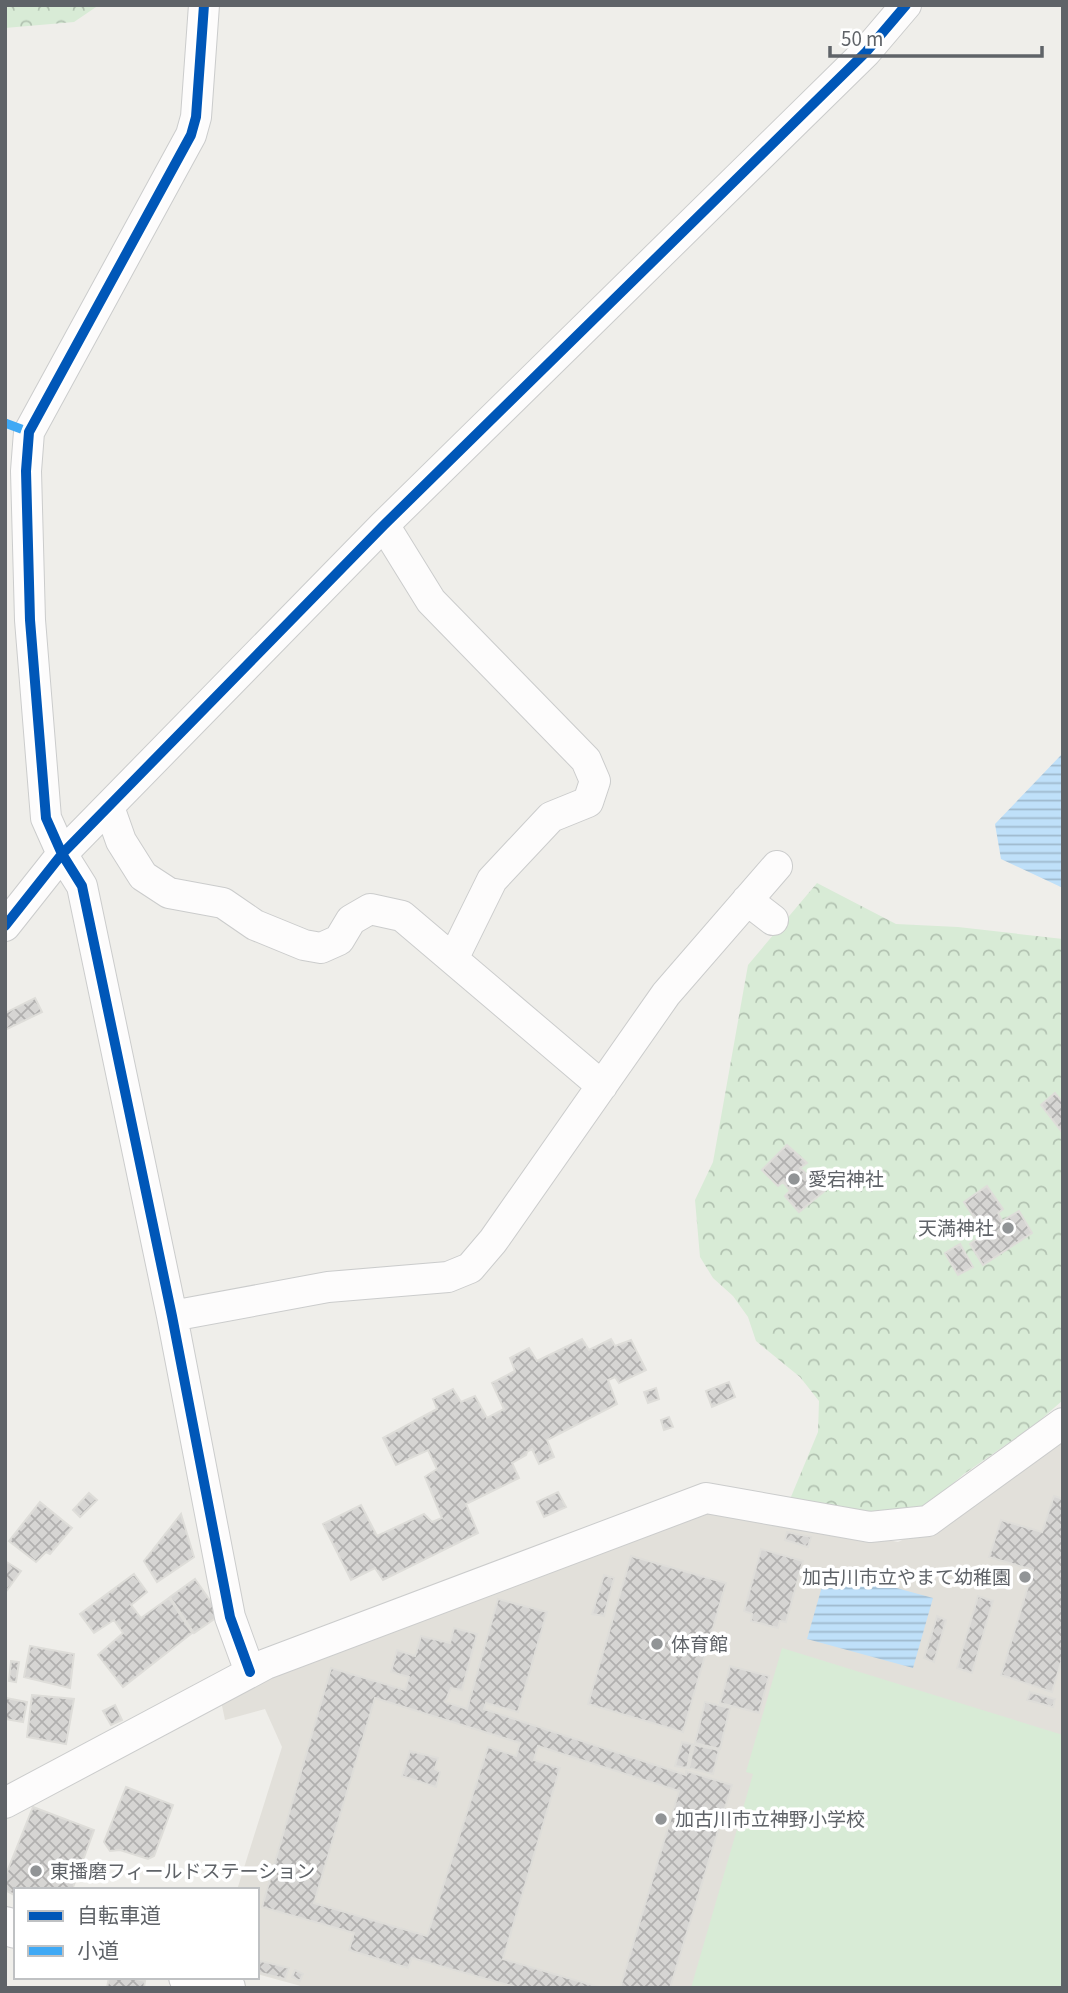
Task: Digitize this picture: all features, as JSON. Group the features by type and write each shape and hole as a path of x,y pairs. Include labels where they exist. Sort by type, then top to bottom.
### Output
{"main road":[{"path":"195,1979 226,1988"}],"street":[{"path":"204,5 196,117 191,135 29,432 26,471 37,712 46,818 62,854 82,886 172,1316 230,1617 250,1672"},
{"path":"5,926 62,854 384,524 866,51 906,5"},
{"path":"384,524 431,601 586,760 595,781 588,803 551,817 492,880 453,959"},
{"path":"109,807 121,841 143,876 169,893 223,903 255,925 304,945 321,948 339,940 351,920 369,909 387,910 402,916 602,1086"},
{"path":"172,1316 328,1286 448,1277 470,1268 493,1241 666,994 777,866"},
{"path":"747,900 773,920"},
{"path":"5,1803 250,1672 705,1498 870,1527 928,1521 1063,1423"}],"shaded area":[{"name":"加古川市立神野小学校","path":"1063,1439 1063,1988 308,1988 259,1975 259,1888 238,1888 282,1747 265,1709 225,1720 220,1696 688,1514 730,1509 898,1542 929,1527"}],"green space":[{"path":"5,5 99,5 74,22 5,28"},
{"path":"817,883 896,924 958,927 1063,939 1063,1400 1037,1423 964,1474 910,1520 788,1504 818,1432 819,1401 800,1377 756,1341 748,1317 733,1296 713,1278 700,1257 695,1200 713,1162 748,965"},
{"path":"782,1648 1063,1735 1063,1988 691,1988 753,1774 746,1772"}],"water":[{"path":"1063,753 1063,888 1001,859 995,824"},
{"path":"827,1569 933,1598 913,1668 807,1639"}],"building":[{"path":"35,998 42,1012 5,1030 5,1013"},
{"path":"1055,1093 1063,1103 1062,1132 1041,1105"},
{"name":"愛宕神社","path":"787,1145 807,1163 800,1168 810,1177 813,1174 827,1189 799,1212 785,1196 790,1191 783,1182 778,1186 762,1170"},
{"name":"天満神社","path":"987,1186 1003,1209 998,1213 1002,1221 1019,1211 1032,1233 983,1265 970,1244 989,1230 984,1223 979,1225 964,1202"},
{"path":"960,1244 973,1267 958,1275 945,1253"},
{"path":"582,1339 589,1350 611,1339 615,1346 631,1340 646,1370 619,1383 615,1377 608,1380 617,1404 547,1440 554,1457 539,1464 532,1449 512,1463 519,1478 466,1504 478,1533 383,1580 375,1568 351,1580 323,1524 361,1505 377,1536 424,1514 432,1522 442,1518 425,1477 437,1469 428,1450 396,1465 383,1438 437,1409 433,1399 453,1389 461,1402 475,1396 487,1418 504,1409 492,1383 515,1371 510,1358 529,1348 537,1361"},
{"path":"729,1382 735,1397 712,1407 706,1391"},
{"path":"656,1388 659,1399 648,1403 644,1392"},
{"path":"669,1417 673,1427 664,1430 661,1420"},
{"path":"558,1492 566,1507 544,1517 537,1502"},
{"path":"89,1493 97,1500 80,1517 73,1510"},
{"path":"1054,1496 1063,1499 1063,1656 1052,1692 1001,1675 1033,1570 989,1557 1001,1520 1042,1532"},
{"path":"40,1502 72,1528 50,1554 46,1552 36,1562 9,1541"},
{"path":"181,1514 194,1557 157,1582 144,1561"},
{"path":"787,1532 811,1537 808,1547 785,1540"},
{"path":"761,1549 803,1561 786,1622 780,1621 778,1628 751,1621 752,1614 744,1611"},
{"name":"体育館","path":"631,1556 726,1583 683,1732 588,1704"},
{"path":"5,1561 21,1571 5,1593"},
{"path":"134,1574 147,1592 131,1605 141,1618 169,1598 192,1633 123,1687 98,1655 123,1633 114,1620 94,1633 80,1614"},
{"path":"604,1575 614,1578 604,1616 592,1614"},
{"path":"195,1579 220,1615 194,1633 170,1597"},
{"path":"978,1596 993,1601 972,1673 957,1668"},
{"path":"498,1599 547,1612 518,1712 486,1703 484,1709 686,1775 686,1771 732,1785 670,1988 620,1988 679,1791 538,1746 534,1760 560,1768 503,1959 602,1988 519,1988 412,1958 408,1968 349,1950 354,1933 262,1907 331,1668 405,1690 409,1677 391,1672 397,1650 415,1656 421,1636 450,1643 454,1628 477,1634 462,1690 451,1688 445,1702 467,1709","holes":["375,1698 520,1743 516,1756 488,1747 427,1936 314,1903"]},
{"path":"937,1616 946,1620 934,1662 924,1658"},
{"path":"30,1646 74,1654 70,1688 24,1677"},
{"path":"11,1661 19,1662 16,1682 9,1681"},
{"path":"730,1666 769,1676 759,1713 720,1703"},
{"path":"1030,1692 1055,1699 1053,1707 1027,1700"},
{"path":"32,1695 74,1699 66,1744 27,1737"},
{"path":"6,1698 27,1702 23,1722 5,1719"},
{"path":"705,1702 730,1708 720,1749 695,1743"},
{"path":"115,1705 122,1720 111,1725 103,1711"},
{"path":"682,1742 692,1744 687,1768 675,1766"},
{"path":"694,1745 719,1750 713,1774 689,1768"},
{"path":"410,1751 438,1758 435,1769 440,1772 436,1787 402,1776"},
{"path":"126,1787 173,1805 154,1856 148,1859 120,1850 110,1851 104,1842"},
{"name":"東播磨フィールドステーション","path":"33,1807 94,1830 73,1888 14,1888 14,1895 5,1890 5,1877"},
{"path":"259,1960 289,1968 285,1979 259,1972"},
{"path":"295,1970 303,1974 300,1981 292,1977"},
{"path":"109,1979 145,1981 144,1988 107,1988"}],"marked path":[{"path":"5,423 29,432"}],"cycle path":[{"path":"204,5 196,117 191,135 29,432 26,471 30,620 46,818 62,854 82,886 172,1316 230,1617 250,1672"},
{"path":"5,926 62,854 384,525 866,52 906,5"}],"place":[{"name":"愛宕神社","path":"794,1179"},
{"name":"天満神社","path":"1008,1228"},
{"name":"加古川市立やまて幼稚園","path":"1025,1577"},
{"name":"体育館","path":"657,1644"},
{"name":"加古川市立神野小学校","path":"661,1819"},
{"name":"東播磨フィールドステーション","path":"36,1871"}]}
